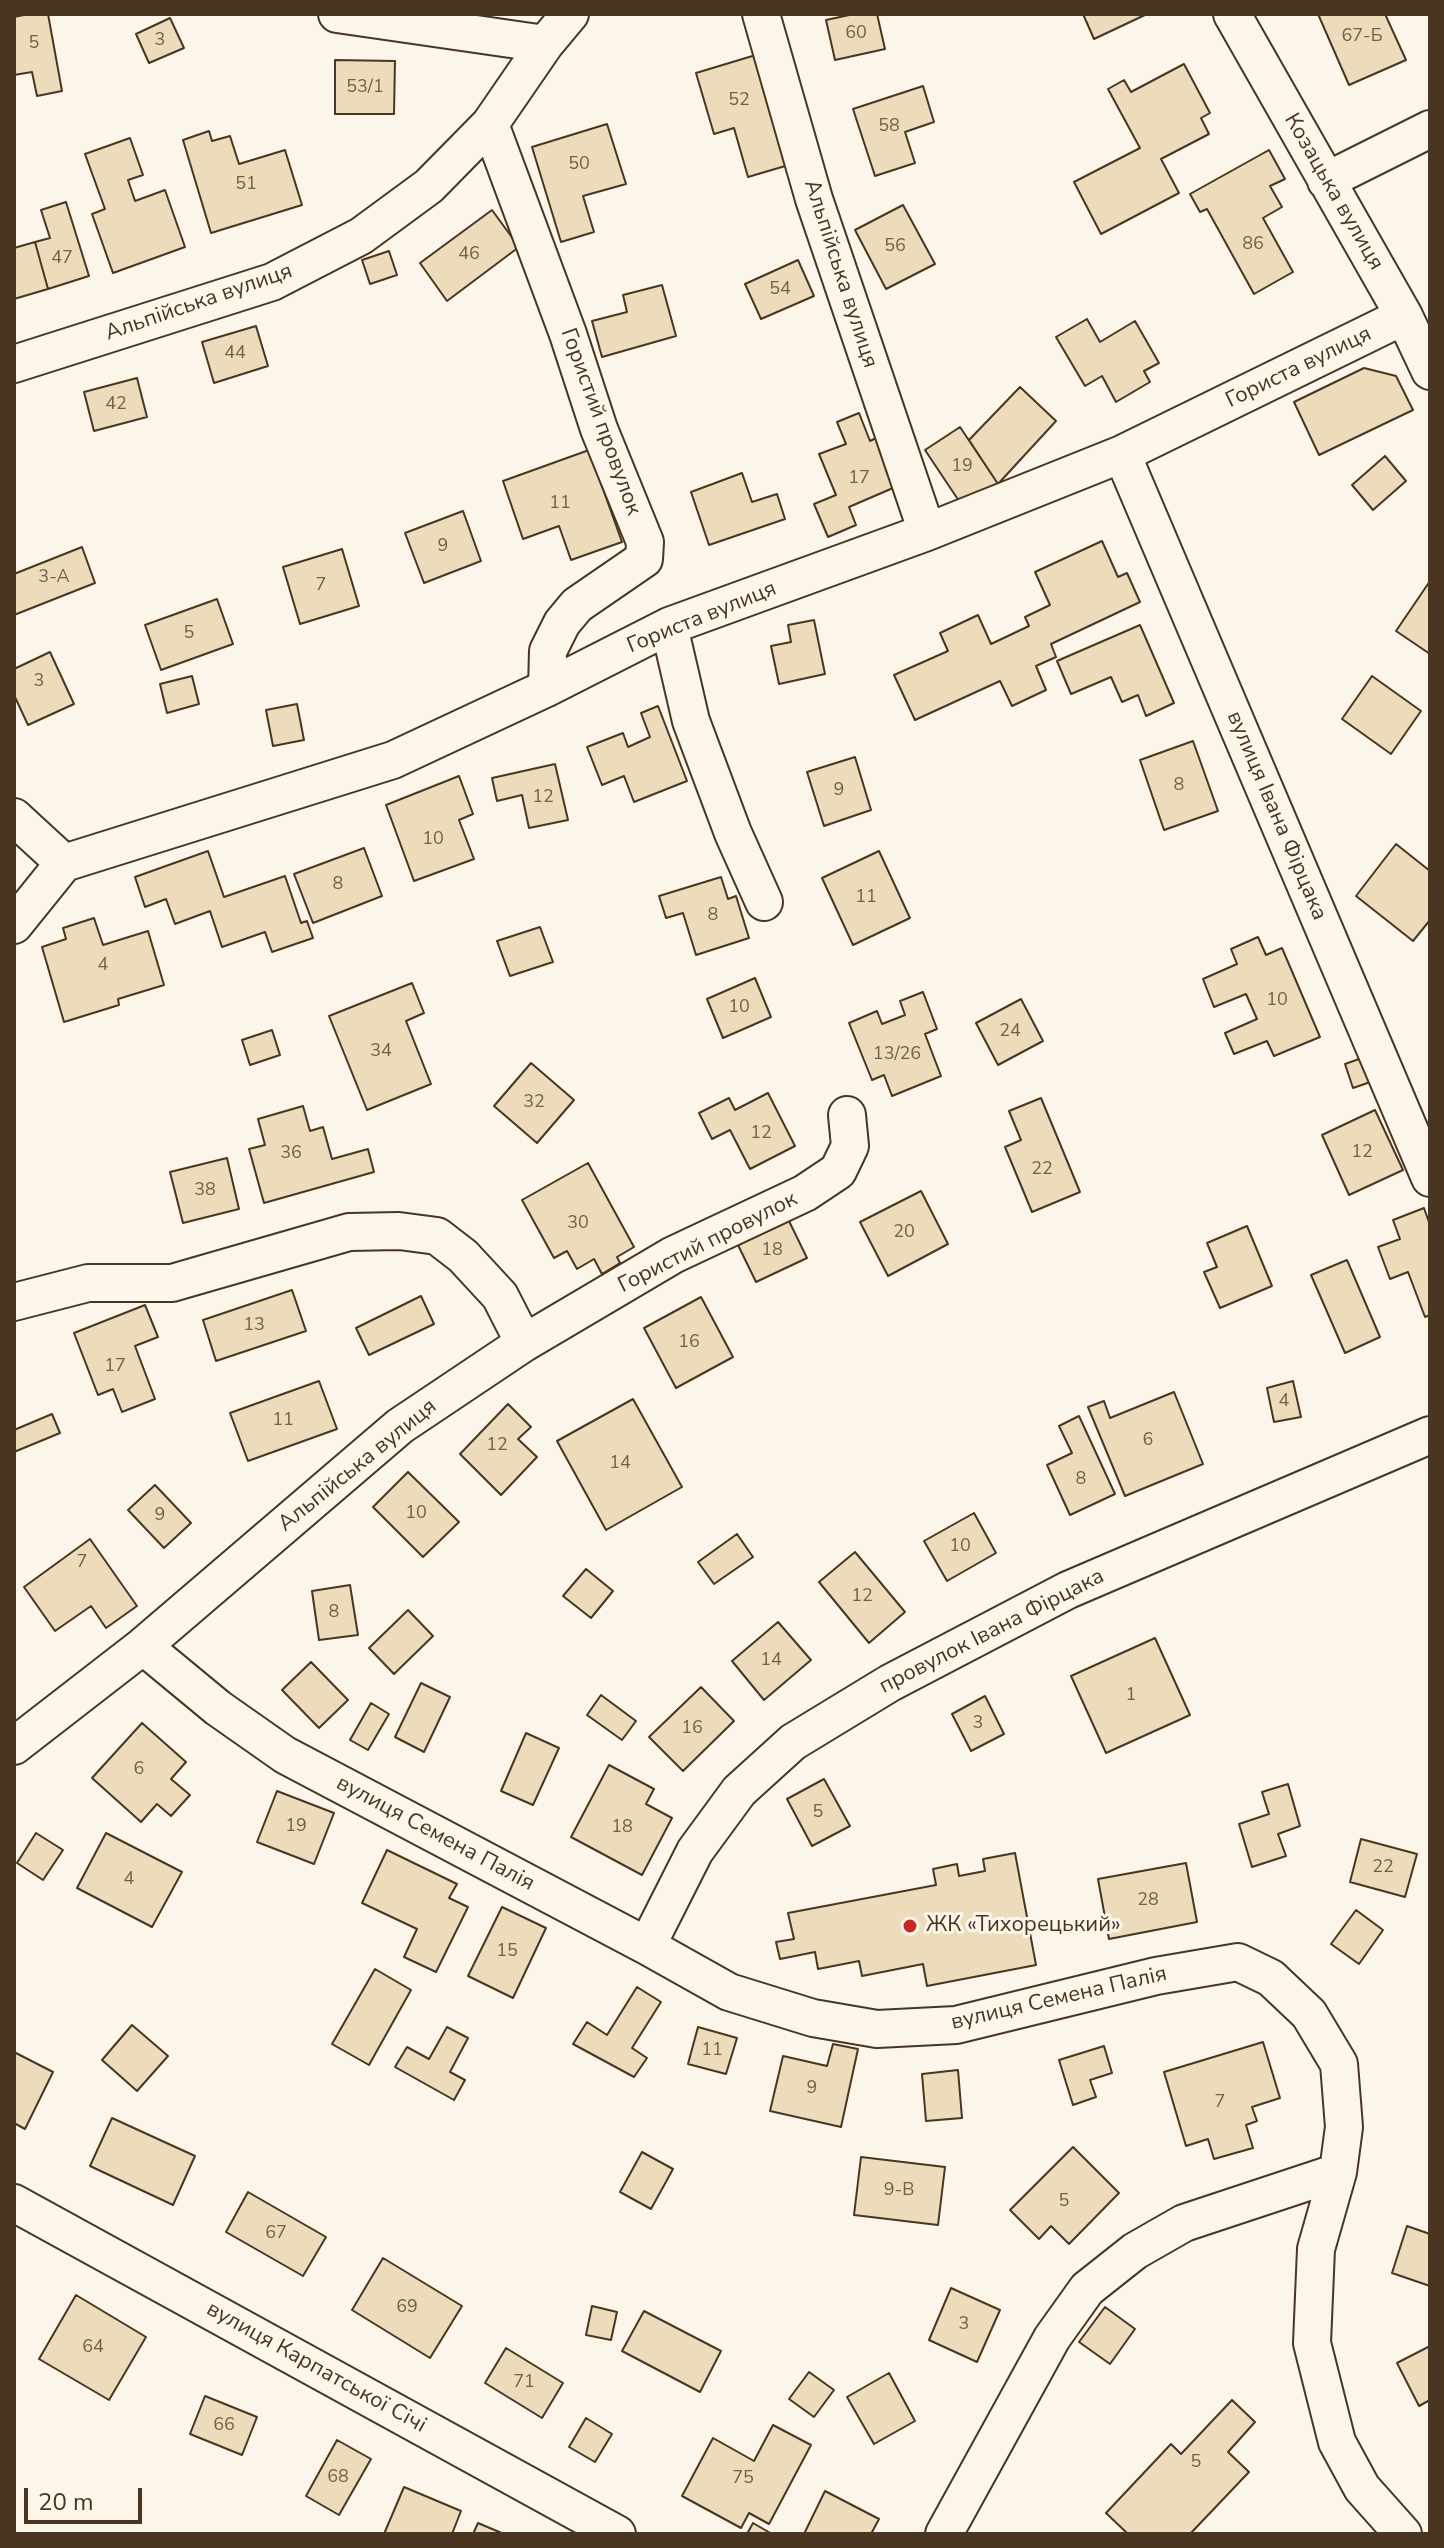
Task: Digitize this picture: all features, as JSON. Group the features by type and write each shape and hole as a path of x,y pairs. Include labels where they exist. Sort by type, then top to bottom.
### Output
{"street":[{"path":"337,14 545,44"},
{"name":"Альпійська вулиця","path":"14,364 272,282 361,236 429,186 490,124 545,44 570,14"},
{"name":"Альпійська вулиця","path":"761,14 814,199 927,532"},
{"name":"Козацька вулиця","path":"1232,14 1404,316 1430,371"},
{"name":"Гористий провулок","path":"490,124 568,334 599,429 645,542 644,559 577,605 562,623 548,651 547,688"},
{"path":"1326,181 1430,129"},
{"name":"Гориста вулиця","path":"64,863 393,760 547,688 669,626 927,532 1122,454 1404,316"},
{"name":"вулиця Івана Фірцака","path":"1122,454 1430,1178"},
{"path":"669,626 691,721 733,833 764,902"},
{"path":"14,817 64,863 14,925"},
{"name":"Гористий провулок","path":"524,1343 673,1255 805,1193 838,1171 850,1146 847,1115"},
{"path":"14,1302 88,1283 172,1283 349,1232 399,1231 437,1236 463,1256 500,1296 524,1343"},
{"name":"Альпійська вулиця","path":"14,1746 143,1646 400,1426 524,1343"},
{"name":"провулок Івана Фірцака","path":"647,1946 695,1851 739,1791 793,1742 890,1683 1068,1590 1430,1435"},
{"name":"вулиця Семена Палія","path":"143,1646 218,1708 285,1755 729,1992 813,2018 877,2029 956,2025 1156,1976 1238,1962 1271,1978 1309,2014 1339,2064 1344,2127 1338,2172 1316,2249 1312,2343 1337,2442 1362,2488 1403,2534"},
{"path":"944,2534 1052,2338 1087,2289 1135,2251 1184,2223 1338,2172"},
{"name":"вулиця Карпатської Січі","path":"14,2203 617,2534"}],"building":[{"path":"48,14 62,91 37,96 32,72 14,75 14,17"},
{"path":"854,14 877,14 885,49 835,60 826,20"},
{"path":"1083,14 1147,14 1094,39"},
{"path":"1318,14 1385,14 1406,60 1349,85"},
{"path":"170,18 184,48 149,63 136,34"},
{"path":"759,54 792,164 748,177 734,128 714,134 696,73"},
{"path":"335,60 395,61 394,114 335,114"},
{"path":"1184,64 1210,113 1201,118 1209,134 1161,159 1179,193 1101,234 1074,182 1140,148 1108,89 1124,80 1131,92"},
{"path":"923,86 934,122 905,132 915,163 875,176 853,109"},
{"path":"607,124 626,184 583,196 594,232 561,242 532,147"},
{"path":"209,131 212,141 230,136 239,164 285,150 302,205 211,233 183,140"},
{"path":"130,138 143,175 128,180 135,201 165,190 185,247 113,273 92,214 105,209 85,154"},
{"path":"1269,150 1285,179 1270,186 1282,207 1263,218 1293,272 1254,294 1207,209 1200,212 1190,194"},
{"path":"66,202 89,276 48,289 35,242 50,238 41,210"},
{"path":"903,205 935,264 886,289 855,230"},
{"path":"492,210 519,247 447,301 420,263"},
{"path":"35,242 48,289 14,299 14,248"},
{"path":"389,251 397,275 370,284 362,260"},
{"path":"798,260 814,296 761,319 745,284"},
{"path":"662,285 676,336 602,357 592,321 627,312 623,295"},
{"path":"1087,319 1100,342 1135,321 1159,363 1144,371 1150,382 1116,402 1102,376 1085,386 1056,337"},
{"path":"256,326 268,366 214,383 202,342"},
{"path":"1364,368 1396,376 1413,410 1319,455 1294,402"},
{"path":"137,378 147,417 94,431 84,392"},
{"path":"1020,387 1056,421 998,484 969,440"},
{"path":"859,413 870,441 882,435 894,466 886,470 893,488 849,507 856,525 828,537 814,504 836,495 819,454 846,444 837,422"},
{"path":"960,427 998,484 963,507 925,450"},
{"path":"589,450 622,542 571,560 559,526 523,539 503,481"},
{"path":"1385,456 1406,481 1373,510 1352,485"},
{"path":"742,473 752,502 777,494 785,519 709,545 691,492"},
{"path":"463,511 481,561 424,583 405,533"},
{"path":"1102,541 1118,577 1127,573 1140,602 1051,644 1056,657 1036,666 1046,690 1012,706 1000,681 915,720 894,675 948,651 940,633 978,615 991,644 1029,626 1025,617 1050,605 1035,572"},
{"path":"82,547 95,583 14,615 14,574"},
{"path":"342,549 359,606 300,624 283,567"},
{"path":"1430,581 1430,654 1396,631"},
{"path":"217,599 233,644 161,670 145,625"},
{"path":"814,620 825,674 779,684 771,646 791,642 788,625"},
{"path":"1140,625 1174,703 1146,716 1138,695 1122,702 1111,677 1071,694 1057,661"},
{"path":"50,652 74,704 28,725 14,695 14,669"},
{"path":"192,676 199,704 167,713 160,684"},
{"path":"1372,676 1421,711 1391,754 1342,719"},
{"path":"297,704 304,740 273,746 266,710"},
{"path":"658,706 687,781 634,802 624,776 602,785 587,747 623,733 628,747 650,737 641,713"},
{"path":"1193,741 1218,811 1164,830 1140,760"},
{"path":"855,757 871,810 824,826 807,772"},
{"path":"555,764 568,820 529,828 522,795 497,801 492,778"},
{"path":"459,776 473,814 459,820 474,859 414,881 386,805"},
{"path":"1396,844 1430,871 1430,920 1413,941 1356,896"},
{"path":"364,848 382,896 313,923 294,874"},
{"path":"208,851 224,897 285,876 301,923 307,921 313,938 272,952 265,932 222,947 210,911 175,924 166,899 145,907 135,877"},
{"path":"879,851 910,918 853,945 822,878"},
{"path":"721,877 728,899 736,896 749,938 696,955 683,913 666,918 659,896"},
{"path":"94,918 103,945 148,931 164,985 118,999 119,1005 64,1022 42,947 66,939 63,928"},
{"path":"540,927 553,962 510,976 497,941"},
{"path":"1258,937 1266,955 1282,948 1320,1037 1274,1056 1267,1041 1234,1054 1225,1033 1257,1019 1246,994 1214,1007 1203,979 1237,964 1231,949"},
{"path":"755,978 771,1017 723,1038 707,999"},
{"path":"412,983 424,1013 406,1021 431,1084 367,1110 329,1016"},
{"path":"923,992 937,1029 925,1034 941,1076 892,1096 884,1075 872,1080 849,1023 877,1011 882,1024 905,1015 900,1001"},
{"path":"1021,999 1043,1041 998,1065 976,1023"},
{"path":"272,1030 280,1055 250,1065 242,1040"},
{"path":"1373,1054 1382,1078 1353,1088 1345,1064"},
{"path":"531,1063 574,1100 537,1143 494,1106"},
{"path":"768,1093 795,1146 750,1169 730,1130 712,1139 699,1113 729,1098 735,1110"},
{"path":"1041,1098 1080,1192 1032,1212 1005,1147 1021,1140 1009,1111"},
{"path":"303,1106 310,1131 323,1127 332,1159 368,1149 374,1172 264,1203 249,1149 265,1145 258,1119"},
{"path":"1375,1110 1403,1170 1349,1195 1322,1135"},
{"path":"227,1158 239,1209 183,1223 170,1172"},
{"path":"588,1163 634,1247 617,1257 620,1263 602,1274 594,1259 577,1269 567,1251 554,1258 522,1200"},
{"path":"921,1191 948,1244 888,1276 860,1222"},
{"path":"1424,1208 1430,1225 1430,1315 1425,1317 1408,1272 1390,1279 1378,1247 1400,1239 1393,1220"},
{"path":"789,1221 807,1258 756,1282 738,1245"},
{"path":"1247,1226 1272,1286 1220,1308 1204,1272 1217,1267 1207,1243"},
{"path":"1347,1260 1380,1337 1345,1353 1311,1275"},
{"path":"292,1290 306,1331 216,1361 203,1320"},
{"path":"421,1296 434,1324 369,1355 356,1328"},
{"path":"701,1297 733,1357 676,1388 644,1328"},
{"path":"145,1305 158,1337 135,1346 155,1399 122,1412 113,1389 98,1395 74,1333"},
{"path":"319,1381 337,1429 248,1461 230,1413"},
{"path":"1293,1381 1301,1417 1274,1422 1267,1388"},
{"path":"1174,1392 1203,1464 1125,1496 1088,1407 1104,1401 1110,1418"},
{"path":"633,1399 682,1487 606,1530 557,1441"},
{"path":"508,1404 531,1427 518,1439 537,1457 501,1495 460,1454"},
{"path":"52,1414 60,1433 14,1452 14,1430"},
{"path":"1079,1416 1115,1494 1070,1515 1047,1465 1072,1453 1059,1426"},
{"path":"408,1472 459,1522 423,1557 373,1507"},
{"path":"155,1485 191,1523 164,1548 128,1510"},
{"path":"974,1513 996,1553 947,1581 924,1541"},
{"path":"737,1534 753,1557 714,1584 698,1562"},
{"path":"90,1539 137,1606 106,1628 91,1606 55,1631 24,1587"},
{"path":"855,1552 905,1612 869,1643 819,1582"},
{"path":"586,1569 613,1591 591,1618 563,1596"},
{"path":"350,1585 358,1635 319,1640 312,1591"},
{"path":"408,1610 433,1636 394,1674 369,1648"},
{"path":"778,1622 811,1660 764,1700 732,1661"},
{"path":"1155,1638 1190,1715 1106,1753 1071,1676"},
{"path":"311,1662 348,1700 319,1728 282,1690"},
{"path":"421,1683 450,1697 424,1752 395,1737"},
{"path":"701,1687 734,1721 683,1771 649,1737"},
{"path":"601,1695 636,1721 622,1740 587,1715"},
{"path":"985,1696 1004,1734 971,1751 952,1714"},
{"path":"371,1703 389,1714 368,1750 350,1740"},
{"path":"142,1723 186,1762 171,1779 190,1795 171,1816 157,1804 141,1822 92,1778"},
{"path":"526,1733 559,1748 533,1805 501,1791"},
{"path":"609,1765 654,1789 646,1804 672,1818 642,1875 571,1837"},
{"path":"824,1779 850,1826 812,1846 787,1799"},
{"path":"1288,1784 1300,1826 1278,1834 1286,1856 1252,1867 1239,1824 1269,1814 1262,1792"},
{"path":"277,1791 334,1813 314,1864 257,1842"},
{"path":"36,1833 63,1850 43,1880 17,1863"},
{"path":"106,1833 182,1872 152,1927 77,1888"},
{"path":"1361,1839 1417,1854 1405,1897 1350,1882"},
{"path":"387,1850 457,1884 449,1898 468,1907 436,1972 404,1957 417,1929 362,1903"},
{"name":"ЖК «Тихорецький»","path":"1015,1853 1036,1965 927,1986 923,1964 862,1976 859,1961 818,1969 815,1952 780,1959 776,1942 794,1939 788,1913 936,1885 933,1869 957,1864 959,1876 985,1871 983,1859"},
{"path":"1186,1863 1197,1922 1109,1939 1098,1879"},
{"path":"502,1907 546,1928 513,1998 468,1976"},
{"path":"1356,1910 1383,1930 1359,1964 1331,1944"},
{"path":"375,1969 411,1990 369,2065 332,2044"},
{"path":"637,1987 661,2002 632,2048 647,2058 634,2077 573,2044 587,2022 607,2035"},
{"path":"132,2025 168,2056 137,2091 102,2060"},
{"path":"447,2027 468,2038 450,2072 465,2080 454,2100 395,2067 407,2047 429,2059"},
{"path":"698,2027 737,2038 726,2074 688,2064"},
{"path":"1263,2042 1280,2098 1252,2107 1257,2121 1246,2125 1253,2148 1214,2159 1208,2139 1186,2146 1164,2072"},
{"path":"833,2044 858,2049 841,2127 770,2111 783,2056 827,2066"},
{"path":"1104,2046 1112,2073 1090,2080 1096,2097 1073,2105 1059,2060"},
{"path":"14,2052 53,2072 25,2129 14,2123"},
{"path":"958,2070 962,2118 926,2121 922,2074"},
{"path":"112,2118 195,2156 173,2205 90,2166"},
{"path":"1073,2147 1119,2193 1069,2244 1051,2226 1039,2239 1010,2210"},
{"path":"642,2152 673,2169 651,2209 620,2192"},
{"path":"861,2157 945,2167 938,2225 854,2215"},
{"path":"248,2192 326,2237 303,2276 226,2232"},
{"path":"1407,2226 1430,2234 1430,2286 1392,2273"},
{"path":"383,2258 462,2306 430,2358 352,2310"},
{"path":"951,2288 1000,2310 977,2362 929,2340"},
{"path":"76,2295 146,2337 109,2400 39,2359"},
{"path":"592,2306 617,2312 611,2340 586,2335"},
{"path":"1105,2307 1135,2329 1110,2364 1079,2342"},
{"path":"644,2311 721,2351 700,2392 622,2351"},
{"path":"1430,2346 1430,2400 1419,2406 1397,2363"},
{"path":"506,2348 563,2383 542,2418 485,2383"},
{"path":"809,2372 834,2390 814,2417 789,2399"},
{"path":"889,2373 915,2421 874,2444 847,2397"},
{"path":"205,2396 257,2417 242,2455 190,2434"},
{"path":"1232,2400 1255,2422 1228,2452 1249,2472 1190,2534 1128,2534 1106,2513 1171,2444 1181,2454"},
{"path":"586,2418 612,2434 595,2462 569,2447"},
{"path":"773,2425 811,2445 769,2524 749,2513 741,2528 682,2496 713,2438 754,2461"},
{"path":"337,2440 371,2459 339,2515 306,2496"},
{"path":"404,2487 461,2511 452,2534 384,2534"},
{"path":"825,2491 879,2519 871,2534 804,2534"},
{"path":"478,2523 504,2534 473,2534"},
{"path":"753,2523 772,2534 747,2534"}],"place":[{"name":"ЖК «Тихорецький»","path":"910,1926"}]}
